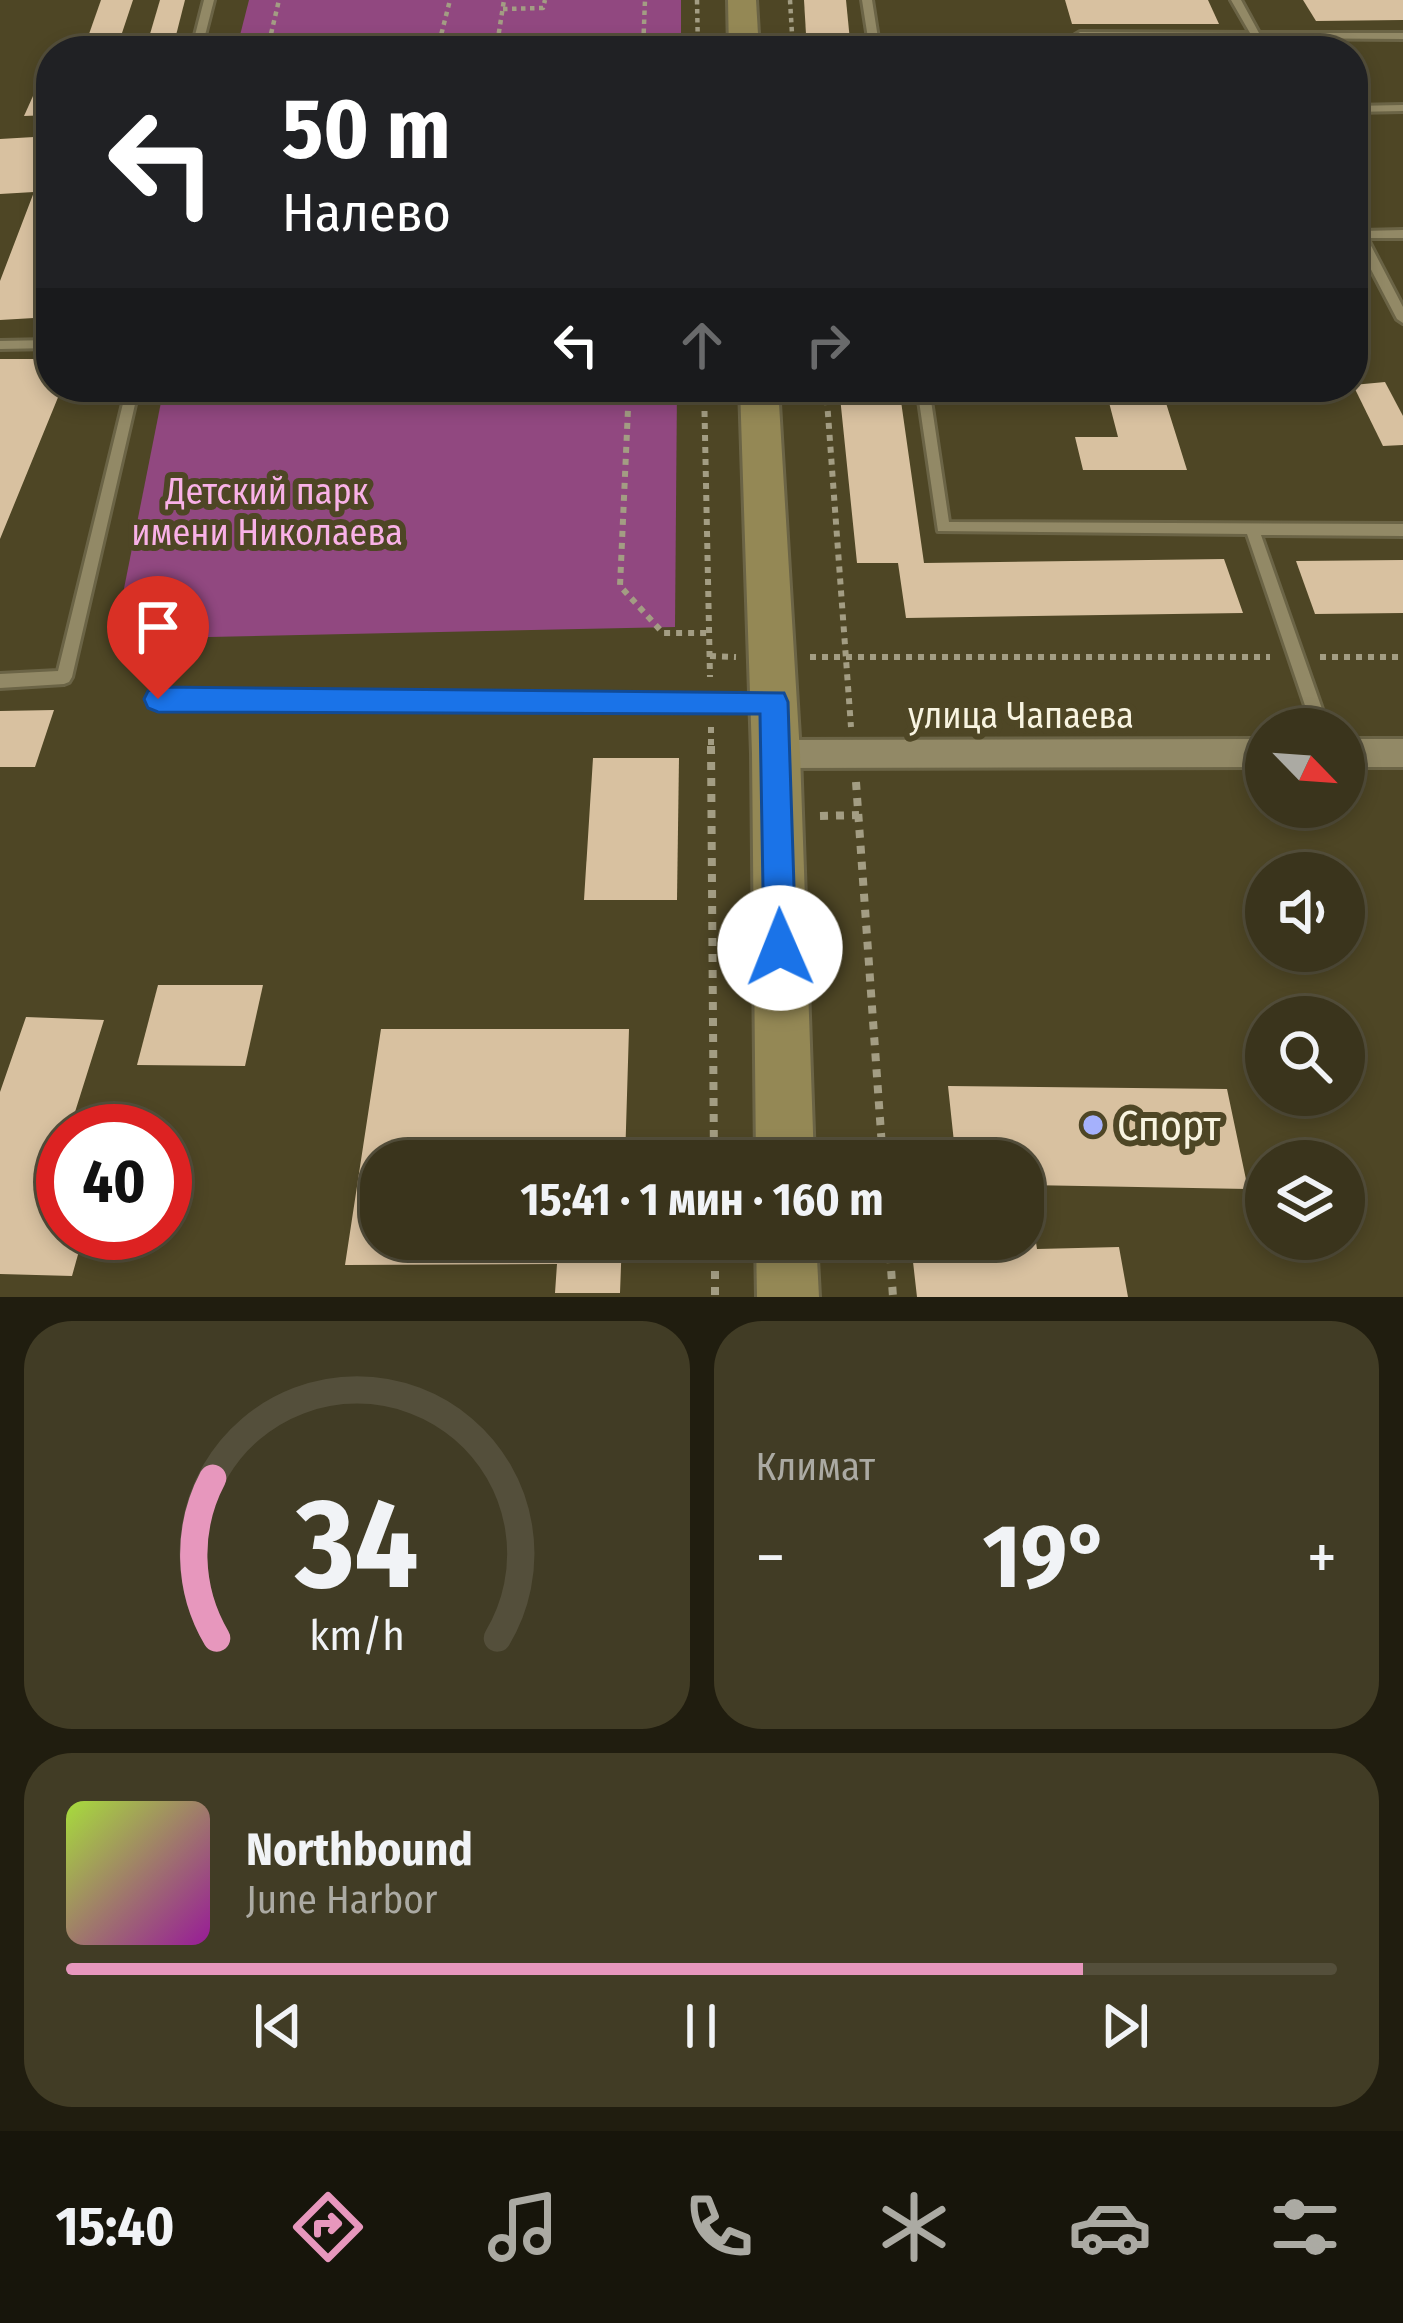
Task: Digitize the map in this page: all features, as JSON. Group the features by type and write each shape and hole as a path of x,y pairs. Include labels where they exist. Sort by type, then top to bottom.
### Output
{"street":[{"path":"742,0 743,36"},
{"path":"760,402 776,754 784,1140"},
{"name":"улица Чапаева","path":"776,754 1245,753"},
{"path":"1365,753 1403,753"},
{"path":"787,1260 788,1297"}],"lane":[{"path":"200,36 209,0"},
{"path":"867,0 872,36"},
{"path":"1236,0 1257,36"},
{"path":"1080,35 1403,36"},
{"path":"1368,109 1403,108"},
{"path":"1368,232 1403,234"},
{"path":"1368,255 1403,319"},
{"path":"0,345 36,344"},
{"path":"0,681 64,677 129,402"},
{"path":"925,402 943,527 1403,530"},
{"path":"1252,529 1314,708"},
{"path":"158,699 774,702"}],"path":[{"path":"271,36 279,0"},
{"path":"441,36 450,0"},
{"path":"498,36 504,0"},
{"path":"503,9 544,8 544,0"},
{"path":"644,36 645,0"},
{"path":"697,0 698,36"},
{"path":"790,0 792,36"},
{"path":"627,402 620,586 663,633 710,633"},
{"path":"704,402 714,1140"},
{"path":"827,402 882,1140"},
{"path":"844,658 1403,657"},
{"path":"715,1260 715,1297"},
{"path":"890,1260 893,1297"}],"green space":[{"path":"249,0 681,0 681,36 240,36"},
{"name":"Детский парк имени Николаева","path":"161,402 677,402 675,627 114,639"}],"building":[{"path":"101,0 133,0 121,36 88,36"},
{"path":"160,0 185,0 176,36 149,36"},
{"path":"804,0 846,0 850,36 806,36"},
{"path":"1065,0 1208,0 1219,24 1072,24"},
{"path":"1303,0 1403,0 1403,20 1316,21"},
{"path":"36,89 36,116 24,116"},
{"path":"36,137 36,318 0,320 0,281 34,192 0,194 0,139"},
{"path":"0,359 36,359 36,402 56,402 0,539"},
{"path":"1385,382 1403,416 1403,445 1383,446 1361,402 1368,402 1368,384"},
{"path":"841,402 901,402 924,563 1224,559 1243,613 906,618 898,563 857,563"},
{"path":"1109,402 1166,402 1187,470 1083,470 1075,437 1118,437"},
{"path":"1403,560 1403,613 1315,614 1296,561"},
{"path":"54,710 35,767 0,767 0,711"},
{"path":"593,758 679,758 677,900 584,900"},
{"path":"158,985 263,985 245,1066 137,1065"},
{"path":"26,1017 104,1020 78,1104 36,1104 36,1260 76,1260 72,1276 0,1274 0,1092"},
{"path":"381,1029 629,1029 626,1140 364,1140"},
{"name":"Спорт","path":"948,1086 1227,1089 1245,1189 1044,1185 1044,1140 954,1140"},
{"path":"360,1167 360,1260 621,1260 620,1293 555,1293 557,1264 345,1265"},
{"name":"Спорт","path":"1119,1247 1128,1297 917,1297 913,1260 1044,1260 1044,1249"}],"place":[{"name":"Спорт","path":"1093,1125"}],"route":[{"path":"158,699 774,702 780,948"}]}
